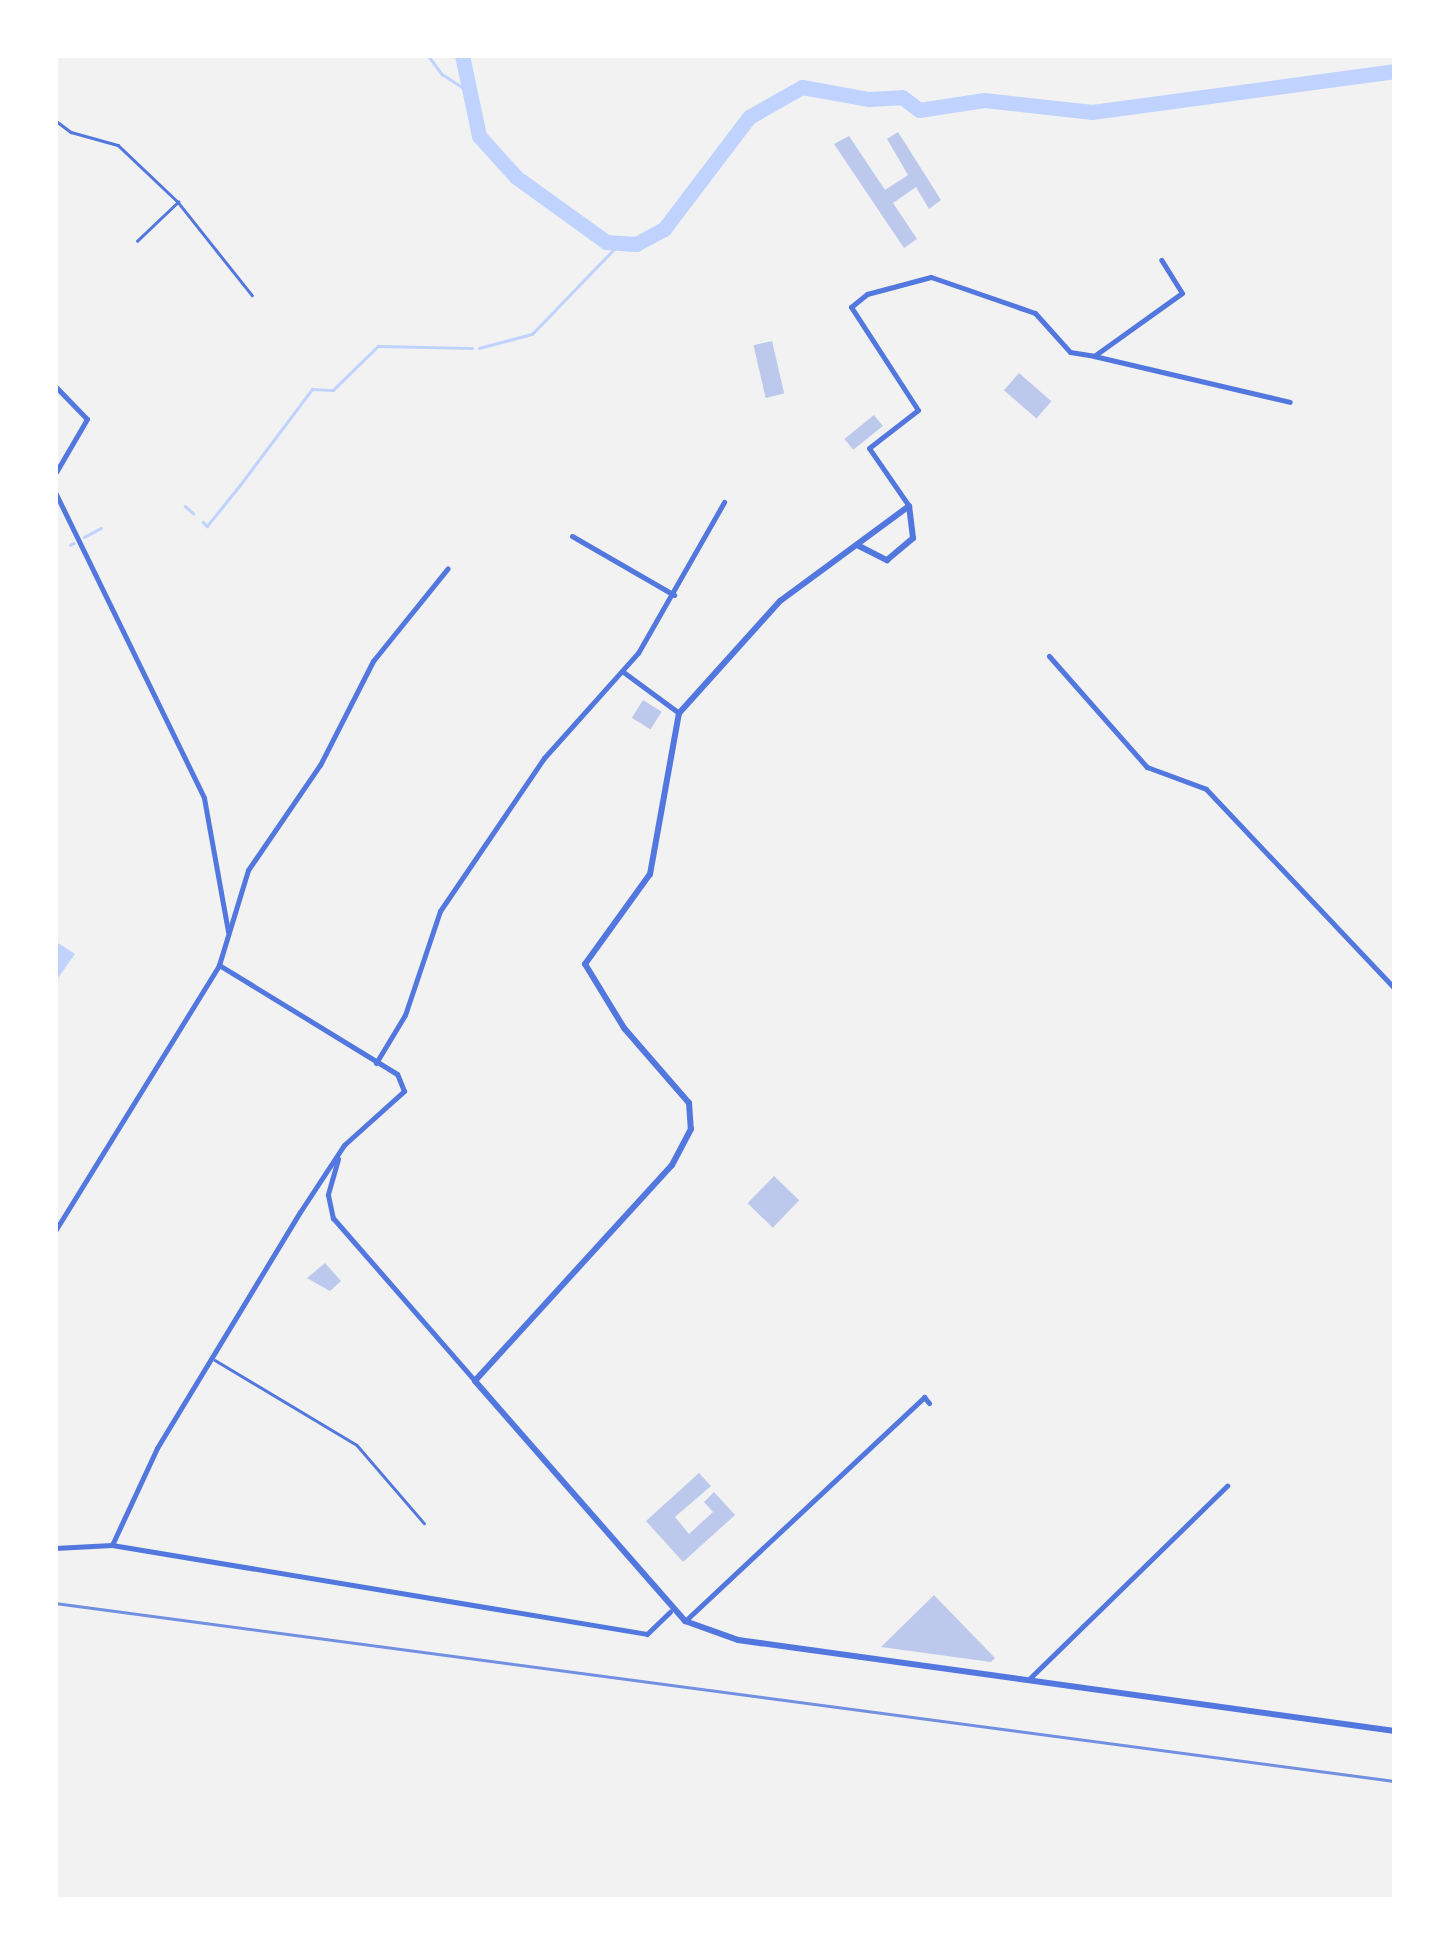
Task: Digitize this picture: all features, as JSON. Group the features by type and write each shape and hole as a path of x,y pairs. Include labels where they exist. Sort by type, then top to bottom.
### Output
{"street":[{"path":"1094,356 1182,293 1161,260"},
{"path":"857,545 887,560 913,538 909,506 870,448 918,410 851,307 867,294 932,277 1035,313 1070,352 1290,402"},
{"path":"55,386 86,419 55,474"},
{"path":"55,492 204,798 228,937"},
{"path":"376,1063 404,1015 440,910 544,758 620,670 674,595 724,502"},
{"path":"475,1382 672,1165 690,1129 689,1103 624,1028 585,964 650,874 679,714 780,601 909,506"},
{"path":"572,536 674,595"},
{"path":"55,1231 219,965 248,870 320,765 374,661 448,568"},
{"path":"1049,656 1147,767 1206,788 1395,989"},
{"path":"620,670 679,714"},
{"path":"112,1545 156,1448 340,1150 404,1091 396,1074 219,965"},
{"path":"340,1150 328,1196 334,1218 670,1612 685,1622 738,1640 1395,1732"},
{"path":"685,1622 924,1397 929,1402"},
{"path":"1029,1679 1226,1486"},
{"path":"55,1548 112,1545 648,1634 670,1612"}],"lane":[{"path":"55,120 70,132 118,145 178,202 252,295"},
{"path":"137,241 178,202"},
{"path":"212,1358 358,1445 424,1523"}],"water":[{"path":"58,943 75,954 55,982 55,945"}],"building":[{"path":"898,132 941,200 929,209 916,187 893,203 917,239 904,248 834,144 849,136 885,190 908,175 887,139"},
{"path":"772,341 784,394 766,398 753,345"},
{"path":"1019,373 1051,401 1036,419 1004,390"},
{"path":"874,415 883,426 853,450 844,439"},
{"path":"643,700 662,712 651,729 632,718"},
{"path":"774,1176 799,1200 773,1228 748,1203"},
{"path":"325,1263 341,1281 330,1291 307,1278"},
{"path":"699,1473 711,1486 675,1517 689,1534 713,1512 704,1502 714,1492 735,1515 683,1562 646,1521"},
{"path":"934,1595 995,1658 991,1662 881,1647"}],"waterway":[{"path":"428,55 442,74 468,91"},
{"path":"462,55 479,136 516,177 606,242 636,244 664,229 749,117 802,87 869,99 902,97 919,110 984,100 1092,112 1395,71"},
{"path":"479,348 532,334 620,243"},
{"path":"203,522 207,526 312,389 333,390 378,346 472,348"},
{"path":"185,506 193,513"},
{"path":"84,537 101,528"},
{"path":"70,545 74,543"}],"railway":[{"path":"55,1603 1395,1781"}]}
